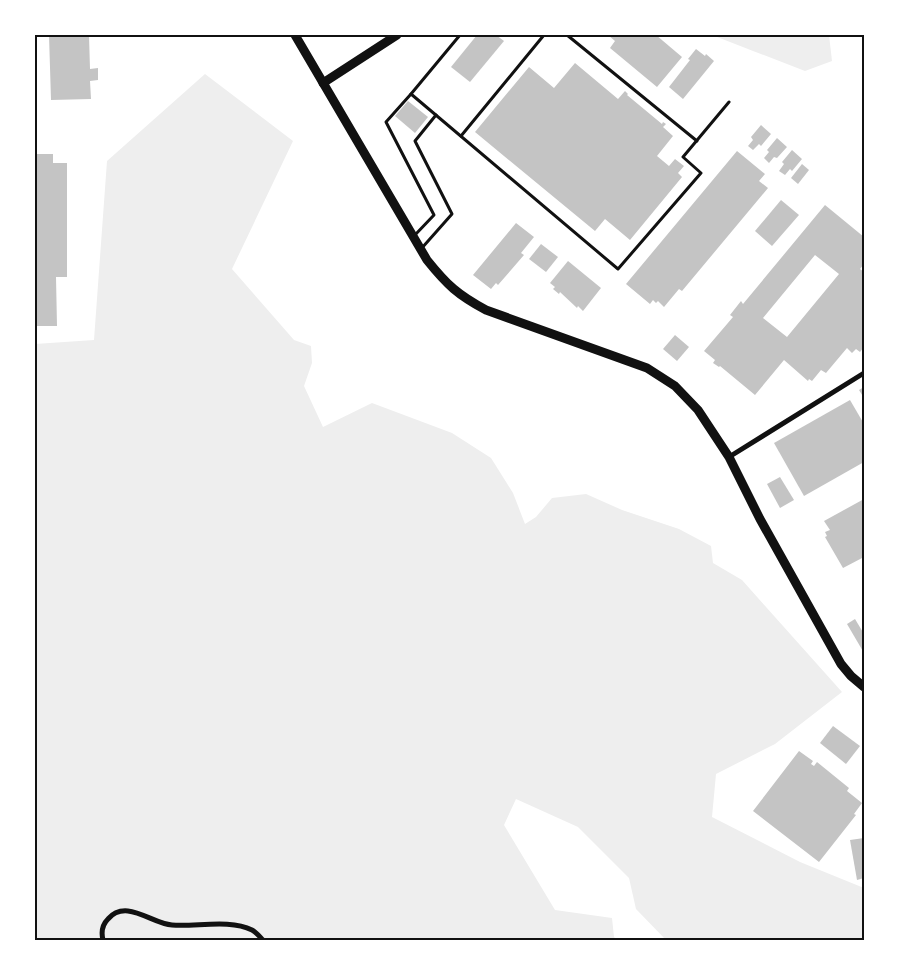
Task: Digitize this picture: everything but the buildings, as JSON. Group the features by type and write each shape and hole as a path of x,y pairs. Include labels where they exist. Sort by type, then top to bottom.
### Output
{"street":[{"path":"295,35 421,249 444,282 463,297 486,310 647,368 675,386 698,410 729,457 760,519 837,656 851,676 864,687"},
{"path":"323,83 397,35"},
{"path":"729,457 864,373"},
{"path":"103,940 102,931 108,918 114,913 124,911 147,916 159,923 172,925 236,925 253,930 263,940"}],"lane":[{"path":"414,236 434,215 386,122 460,35"},
{"path":"461,136 544,35"},
{"path":"567,35 697,141"},
{"path":"411,94 618,269 701,173 683,157 729,102"},
{"path":"421,249 452,214 415,141 436,115"}],"shaded area":[{"path":"712,35 829,35 832,61 805,71"},
{"path":"205,74 293,141 232,269 294,340 311,346 312,363 304,386 323,427 372,403 452,433 491,458 513,493 525,524 536,517 552,498 586,494 622,510 679,529 711,546 713,563 742,580 842,692 775,744 716,774 712,817 800,862 864,888 864,940 666,940 636,909 629,878 578,827 516,799 504,825 555,910 612,918 614,937 617,940 35,940 35,344 94,340 107,161"}]}
